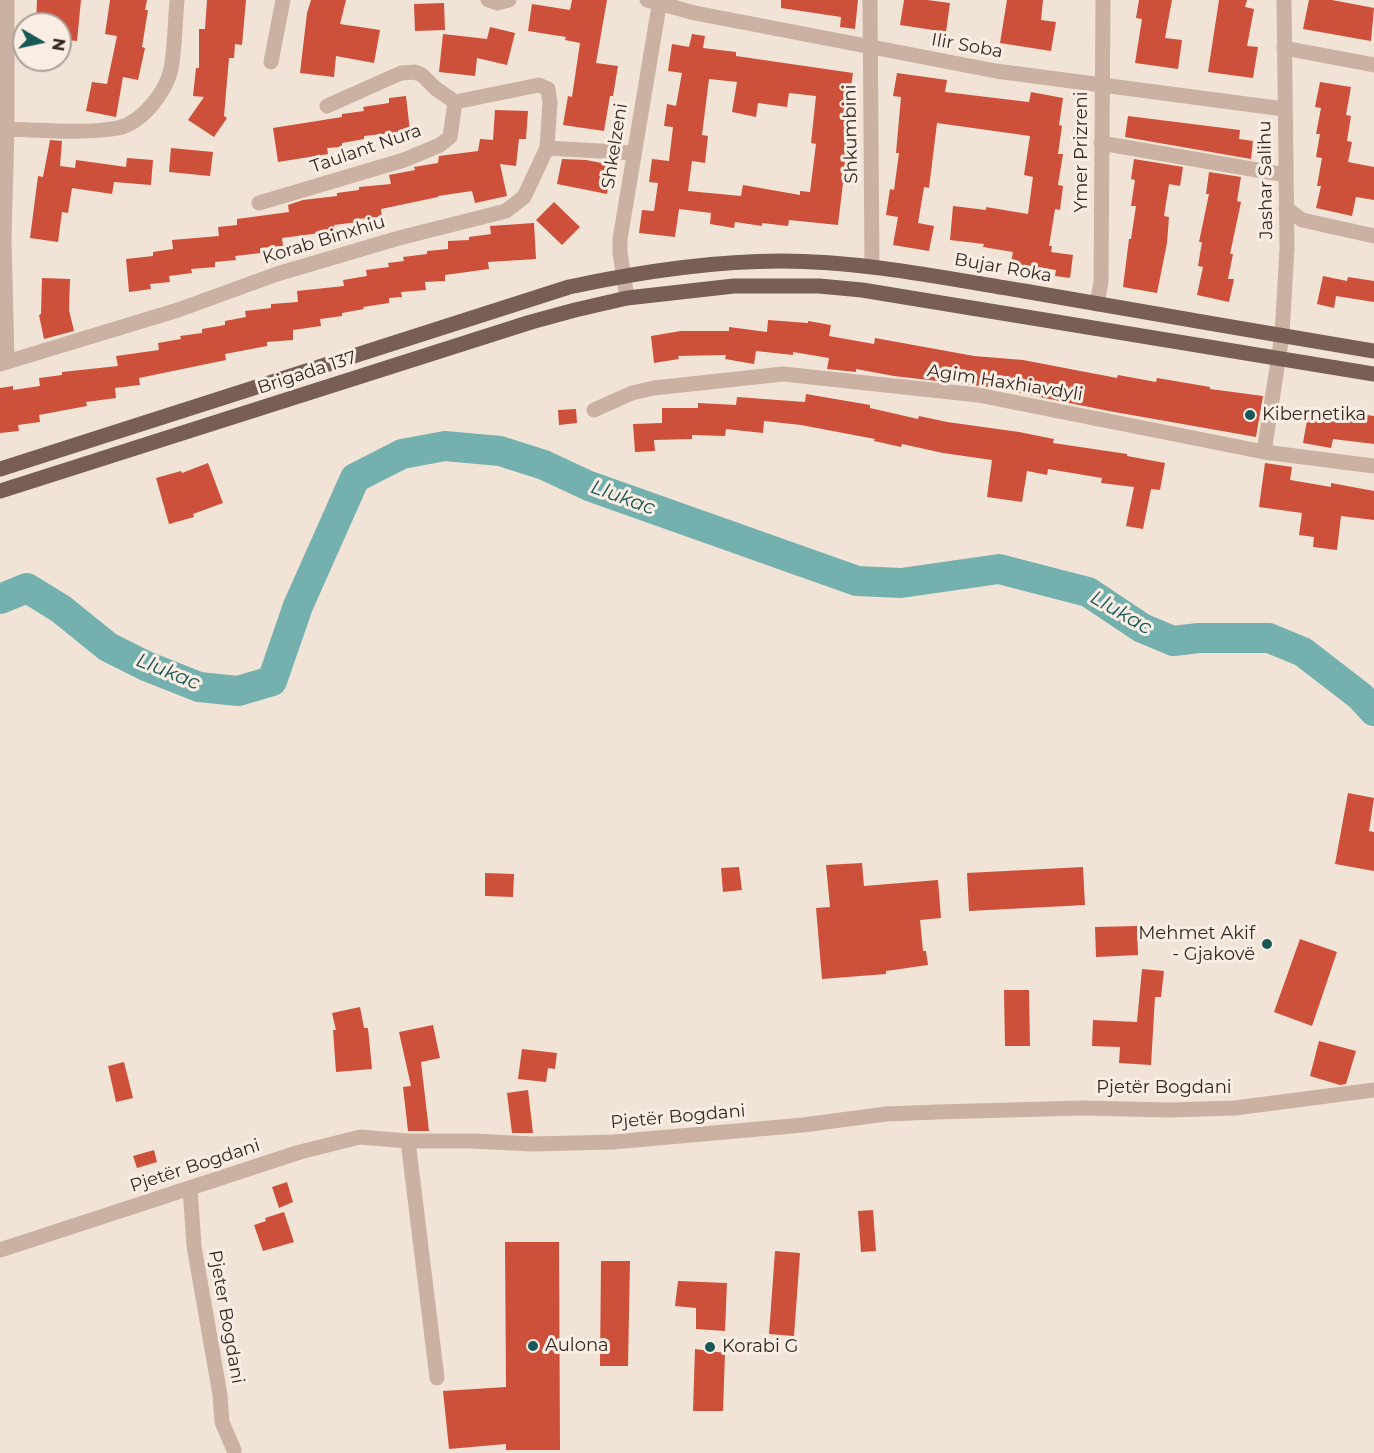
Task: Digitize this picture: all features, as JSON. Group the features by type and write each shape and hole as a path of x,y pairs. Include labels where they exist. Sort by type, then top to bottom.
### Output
{"main road":[{"name":"Bujar Roka","path":"623,276 737,262 794,262 872,267 1374,351"},
{"name":"Brigada 137","path":"0,469 522,302 623,276"},
{"path":"627,298 734,286 777,285 851,289 1374,374"},
{"name":"Brigada 137","path":"0,491 531,322 627,298"}],"street":[{"path":"3,363 8,129 6,0"},
{"path":"8,129 120,128 135,119 152,105 164,90 171,69 177,0"},
{"path":"272,62 283,0"},
{"path":"488,0 498,3 509,0"},
{"name":"Shkumbini","path":"870,0 872,267"},
{"name":"Ymer Prizreni","path":"1097,304 1101,282 1103,0"},
{"name":"Jashar Salihu","path":"1279,359 1287,248 1284,0"},
{"name":"Ilir Soba","path":"655,1 695,13 996,71 1284,109"},
{"name":"Shkelzeni","path":"627,298 620,239 655,1"},
{"path":"1284,48 1374,65"},
{"path":"327,106 401,72 415,72 422,75 435,88 455,102 539,85 548,89 550,102 547,148 633,153"},
{"name":"Taulant Nura","path":"259,203 404,160 440,145 450,137 455,102"},
{"path":"1101,143 1286,175"},
{"name":"Korab Binxhiu","path":"3,363 178,310 278,274 399,238 506,211 524,197 547,148"},
{"path":"1286,208 1302,220 1374,236"},
{"path":"1264,453 1279,359"},
{"name":"Agim Haxhiavdyli","path":"594,410 632,393 654,388 783,374 978,395 1264,453 1374,466"},
{"name":"Pjetër Bogdani","path":"0,1250 300,1152 360,1137 408,1142 473,1141 533,1144 613,1142 803,1125 886,1114 1082,1108 1170,1110 1235,1108 1374,1090"},
{"path":"408,1142 437,1378"},
{"name":"Pjeter Bogdani","path":"190,1188 194,1246 220,1395 222,1422 234,1450"}],"building":[{"path":"37,0 81,0 77,41 72,40 72,12 36,12"},
{"path":"110,0 147,0 145,10 148,10 142,47 145,48 138,80 123,77 116,117 86,111 92,82 107,84 117,36 105,34"},
{"path":"207,0 246,0 242,45 235,44 234,58 229,58 224,116 227,118 214,137 188,120 204,97 193,96 196,68 199,68 199,29 205,29"},
{"path":"311,0 346,0 340,24 380,30 374,63 336,56 334,77 300,73 307,13"},
{"path":"572,0 607,0 596,63 618,66 604,131 563,125 568,96 572,97 580,43 565,40 566,37 528,31 532,4 570,10"},
{"path":"781,0 858,0 855,29 840,27 841,17 781,8"},
{"path":"904,0 950,3 946,32 900,25"},
{"path":"1007,0 1043,0 1041,20 1056,22 1051,51 1000,43"},
{"path":"1139,0 1172,0 1165,38 1182,40 1178,69 1135,63 1142,19 1136,18"},
{"path":"1219,0 1247,0 1245,7 1254,9 1247,46 1258,47 1253,78 1208,72"},
{"path":"1309,0 1332,0 1374,8 1371,41 1303,29"},
{"path":"444,3 445,30 415,31 414,4"},
{"path":"490,27 515,33 507,65 477,58 475,76 439,72 443,34 487,39"},
{"path":"692,34 705,36 703,48 736,52 736,56 853,73 846,121 848,121 845,166 838,225 789,220 788,226 762,223 762,226 735,222 734,228 710,224 711,213 679,209 675,237 639,233 642,210 654,211 658,183 649,182 652,159 669,161 673,127 664,126 667,104 676,106 682,73 668,71 672,44 689,47","holes":["709,79 737,82 732,112 756,117 758,103 787,107 789,93 816,96 811,143 816,144 810,192 800,191 800,195 743,185 741,196 688,191 692,161 705,163 708,136 702,135"]},
{"path":"897,73 947,80 945,92 1029,102 1031,92 1063,98 1058,154 1063,154 1058,185 1063,186 1060,210 1055,209 1049,246 1052,246 1051,252 1073,255 1070,278 1055,276 1056,270 1011,263 1013,252 983,247 984,244 950,240 953,206 986,210 986,207 1028,214 1033,177 1024,175 1030,136 937,123 929,188 924,187 918,223 934,226 929,251 893,245 898,217 886,215 890,189 894,190 899,153 896,153 901,97 893,96"},
{"path":"1320,82 1351,87 1346,115 1351,116 1347,141 1352,142 1348,162 1374,167 1374,200 1356,197 1352,216 1316,208 1321,186 1317,186 1322,158 1316,157 1320,134 1316,134 1321,108 1315,107"},
{"path":"406,96 410,131 364,136 364,139 342,143 342,147 327,148 328,154 278,162 273,128 342,117 342,114 364,111 363,107 389,103 389,98"},
{"path":"495,110 528,111 526,139 519,139 516,166 500,164 507,196 475,203 472,191 381,209 382,217 357,219 358,222 334,225 335,231 282,238 283,246 260,248 261,253 235,256 236,260 215,262 215,267 191,269 192,273 169,276 170,282 150,284 151,289 129,292 126,259 153,256 153,252 173,249 172,240 219,236 218,227 237,225 237,219 289,212 288,205 303,200 337,196 337,193 359,190 359,187 391,184 389,175 415,170 414,167 438,163 439,156 478,151 480,139 493,140"},
{"path":"1128,116 1240,130 1239,139 1253,141 1251,159 1125,137"},
{"path":"50,140 62,141 60,166 75,168 76,160 126,167 127,158 153,160 151,185 114,182 112,194 72,188 68,213 62,212 58,242 30,238 38,176 43,177"},
{"path":"171,148 213,152 210,176 169,172"},
{"path":"562,159 586,160 612,165 607,194 557,184"},
{"path":"1134,159 1183,167 1180,186 1169,184 1164,216 1169,217 1167,243 1157,293 1123,287 1136,206 1131,206 1135,180 1131,179"},
{"path":"1209,172 1241,177 1237,201 1241,202 1230,254 1233,254 1228,279 1234,279 1229,302 1197,295 1203,267 1198,266 1202,242 1199,242 1209,194 1206,194"},
{"path":"554,202 580,227 562,245 536,220"},
{"path":"534,223 536,259 488,262 489,269 445,275 445,281 425,282 426,290 401,292 402,297 389,298 389,303 363,307 364,309 342,313 342,316 320,319 321,326 293,330 293,340 267,342 267,346 225,354 226,360 139,378 140,385 115,388 116,398 86,402 87,406 39,415 40,422 18,425 19,431 0,433 0,388 13,386 13,390 40,386 39,378 62,375 62,372 118,366 116,356 159,350 158,343 181,339 180,336 202,333 202,329 225,325 225,321 246,317 245,311 271,308 271,304 298,302 297,291 344,286 343,280 367,276 366,270 389,267 388,263 404,261 403,257 448,249 448,241 469,240 469,237 491,234 490,226"},
{"path":"1323,276 1347,281 1348,277 1374,281 1374,302 1336,296 1334,308 1317,304"},
{"path":"42,278 70,279 69,310 74,331 44,339 39,315 41,314"},
{"path":"768,320 808,323 808,321 831,325 829,336 874,344 875,338 974,356 1023,360 1117,378 1118,375 1156,382 1157,378 1210,387 1210,389 1263,396 1256,437 1109,411 1015,392 1016,390 894,376 856,369 856,372 827,369 829,358 793,352 793,355 756,351 754,364 725,359 726,355 678,356 679,359 654,363 651,336 681,331 729,331 729,327 767,332"},
{"path":"806,394 870,405 870,408 918,419 919,416 1019,432 1054,439 1053,443 1127,454 1127,456 1165,463 1160,490 1151,489 1143,529 1126,526 1134,487 1101,483 1102,478 1048,469 1047,475 1027,471 1022,502 987,497 992,460 902,444 901,447 874,441 875,439 801,425 764,421 763,433 726,429 725,436 692,435 692,439 654,440 655,451 635,452 633,424 662,423 662,408 698,408 698,403 736,405 737,397 805,402"},
{"path":"576,409 577,423 559,425 558,410"},
{"path":"1309,409 1353,417 1353,413 1374,416 1374,444 1333,439 1331,448 1303,443"},
{"path":"208,463 223,503 193,514 194,517 169,524 156,478 181,471 182,473"},
{"path":"1265,463 1292,467 1290,480 1331,487 1331,483 1374,491 1374,520 1341,516 1337,550 1313,547 1314,537 1299,535 1302,513 1259,507"},
{"path":"1348,793 1374,798 1369,831 1374,832 1374,871 1335,864"},
{"path":"862,863 864,886 938,880 941,918 920,920 923,951 926,951 928,965 886,971 886,974 822,979 816,908 830,907 826,865"},
{"path":"739,867 742,890 723,892 721,868"},
{"path":"1083,867 1085,905 969,911 967,873"},
{"path":"485,873 514,874 513,897 485,896"},
{"path":"1137,926 1138,955 1096,957 1095,927"},
{"path":"1300,939 1337,952 1312,1026 1274,1012"},
{"path":"1142,969 1164,971 1161,997 1155,997 1151,1065 1119,1063 1120,1047 1092,1046 1093,1020 1137,1022"},
{"path":"1004,990 1029,990 1030,1046 1005,1046"},
{"path":"360,1007 364,1028 368,1028 372,1069 336,1072 333,1030 336,1030 332,1013"},
{"path":"433,1025 440,1058 421,1062 429,1131 408,1131 403,1087 411,1086 399,1032"},
{"path":"1319,1041 1356,1051 1346,1084 1340,1085 1310,1076"},
{"path":"522,1049 557,1053 555,1069 548,1068 546,1082 518,1079"},
{"path":"124,1062 133,1098 116,1102 108,1066"},
{"path":"528,1090 533,1133 512,1133 507,1093"},
{"path":"154,1150 157,1162 137,1168 133,1156"},
{"path":"287,1182 293,1202 279,1208 272,1187"},
{"path":"873,1210 876,1251 861,1252 858,1211"},
{"path":"284,1212 294,1242 263,1251 254,1225 266,1221 265,1218"},
{"name":"Aulona","path":"505,1242 559,1242 560,1450 506,1450 506,1444 449,1449 443,1391 506,1387"},
{"path":"775,1251 800,1253 794,1336 769,1334"},
{"path":"601,1261 630,1261 628,1366 600,1366"},
{"path":"678,1281 727,1283 725,1331 696,1329 696,1308 675,1306"},
{"path":"695,1349 725,1353 723,1411 693,1411"}],"waterway":[{"name":"Llukac","path":"0,599 27,588 61,609 108,647 146,666 199,687 238,691 272,681 298,606 355,478 402,454 445,446 500,451 544,465 589,486 857,581 901,583 999,569 1088,592 1142,628 1173,641 1199,638 1269,638 1303,652 1360,696 1374,711"}],"place":[{"name":"Kibernetika","path":"1250,415"},
{"name":"Mehmet Akif - Gjakovë","path":"1267,944"},
{"name":"Aulona","path":"533,1346"},
{"name":"Korabi G","path":"710,1347"}]}
